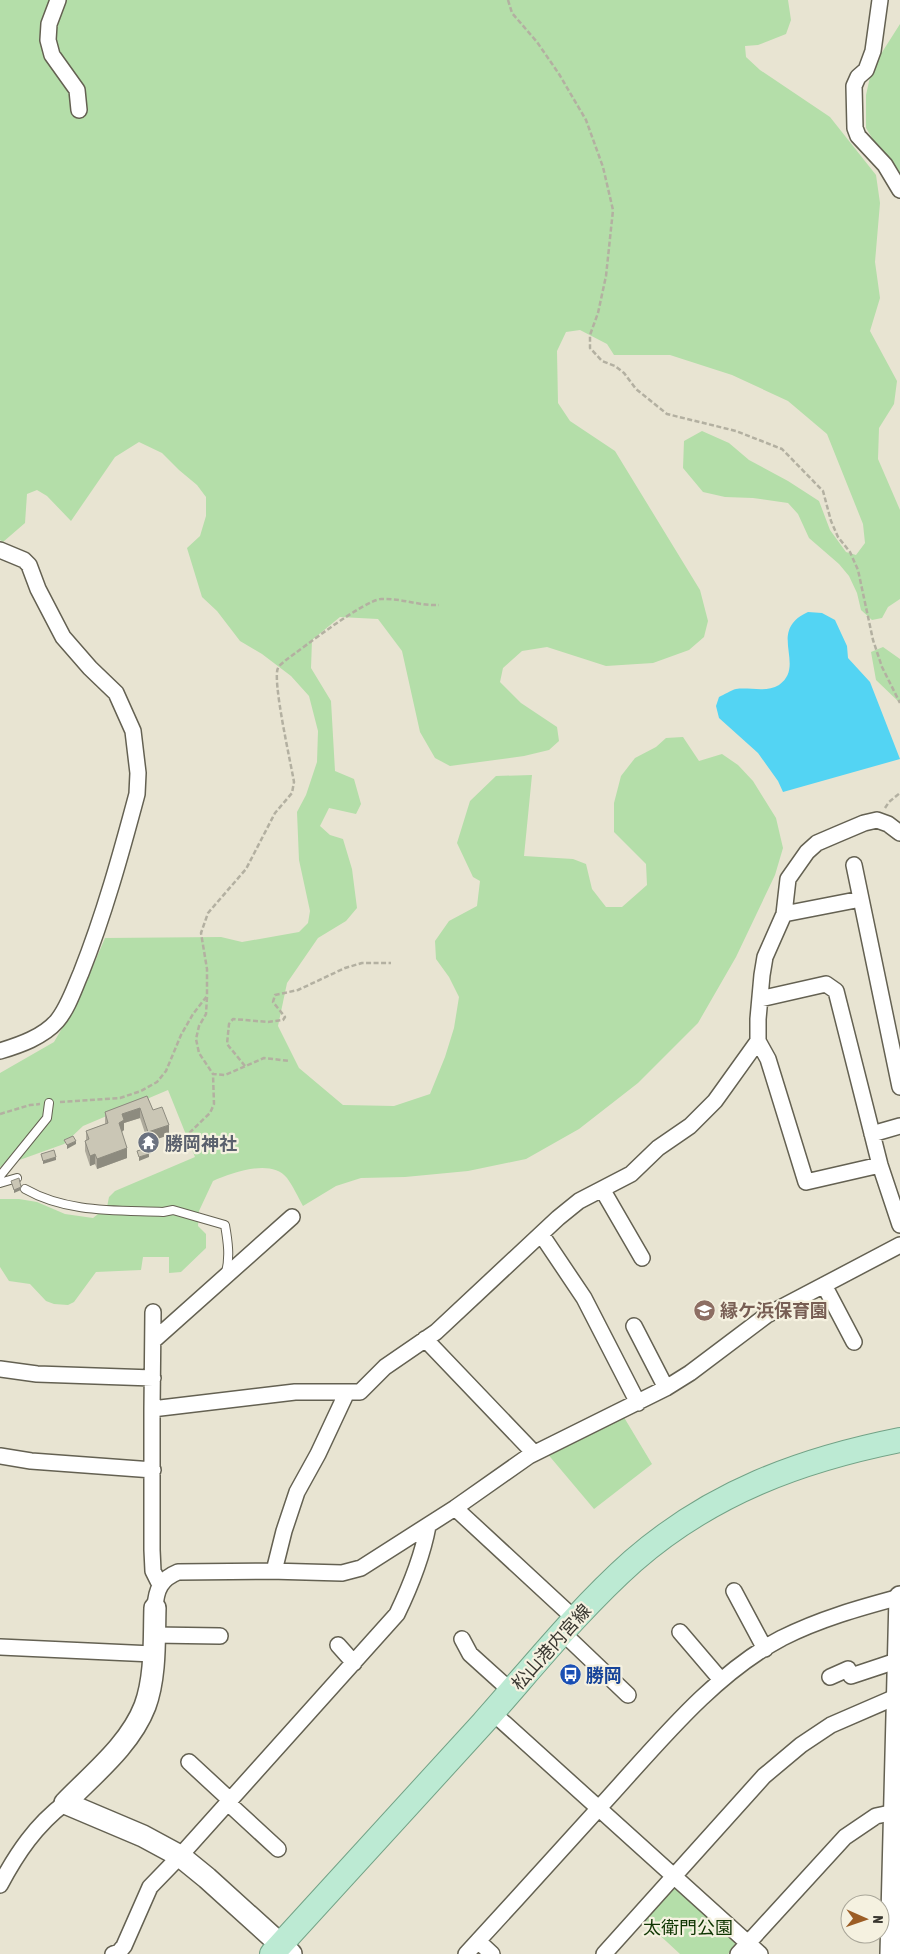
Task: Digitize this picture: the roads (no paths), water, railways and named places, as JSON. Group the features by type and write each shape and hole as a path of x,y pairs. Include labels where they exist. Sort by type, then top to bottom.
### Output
{"main road":[{"name":"松山港内宮線","path":"281,1951 569,1626 608,1584 661,1539 734,1493 768,1478 844,1453 900,1440"}],"street":[{"path":"58,0 49,24 48,40 52,55 78,90 79,110"},
{"path":"880,0 873,51 866,70 858,77 854,86 855,128 858,136 885,165 900,190"},
{"path":"0,550 24,560 29,565 38,589 64,637 90,668 116,693 132,731 138,773 137,794 96,936 66,1008 58,1021 45,1032 19,1045 0,1051"},
{"path":"880,1165 806,1182 768,1059 758,1041 760,999 766,957 784,914 788,879 807,852 817,843 864,823 877,820 888,824 900,833"},
{"path":"854,865 897,1055 900,1086"},
{"path":"784,914 861,899"},
{"path":"760,999 826,984 836,991 880,1165 900,1225"},
{"path":"152,1409 295,1392 360,1392 385,1367 436,1332 579,1201 631,1174 658,1148 690,1126 715,1101 758,1041"},
{"path":"872,1134 900,1126"},
{"path":"602,1189 642,1258"},
{"path":"153,1341 292,1217"},
{"path":"541,1234 584,1298 638,1403"},
{"path":"0,1884 30,1835 65,1803 112,1755 137,1722 145,1705 150,1686 156,1594 160,1585 168,1576 178,1572 274,1571 342,1574 352,1572 428,1526 534,1453 666,1388 690,1373 767,1315 900,1245"},
{"path":"824,1285 854,1342"},
{"path":"153,1312 153,1571 160,1585"},
{"path":"634,1326 666,1388"},
{"path":"425,1339 534,1453"},
{"path":"0,1369 36,1374 153,1378"},
{"path":"274,1571 284,1531 297,1492 318,1454 346,1392"},
{"path":"0,1456 31,1461 152,1470"},
{"path":"455,1508 569,1626 628,1695"},
{"path":"113,1954 119,1952 124,1946 150,1887 398,1614 414,1579 423,1551 428,1526"},
{"path":"734,1591 765,1649"},
{"path":"466,1954 654,1747 721,1680 781,1639 835,1615 900,1597 891,1954"},
{"path":"680,1632 721,1680"},
{"path":"0,1647 154,1645 220,1636"},
{"path":"462,1639 470,1654 511,1691"},
{"path":"338,1646 354,1663"},
{"path":"830,1677 848,1669 851,1676 898,1660"},
{"path":"604,1954 764,1776 800,1745 832,1725 898,1696"},
{"path":"492,1712 674,1877 743,1949 760,1954"},
{"path":"189,1762 278,1849"},
{"path":"65,1803 143,1836 180,1856 281,1951"},
{"path":"743,1949 845,1837 876,1816 895,1812"},
{"path":"478,1941 492,1954"}],"lane":[{"path":"0,1176 47,1118 49,1104"},
{"path":"0,1183 17,1178"},
{"path":"25,1189 40,1197 63,1205 163,1212 173,1210 225,1225 228,1263 225,1278"}],"water":[{"path":"808,612 822,613 835,620 847,646 848,658 870,682 900,759 783,792 778,781 758,753 719,718 716,706 719,697 734,690 769,689 779,685 787,677 790,629 796,620"}],"place":[{"name":"勝岡神社","path":"149,1143"},
{"name":"縁ケ浜保育園","path":"704,1310"},
{"name":"勝岡","path":"570,1675"}],"park label":[{"name":"太衛門公園","path":"688,1927"}]}
